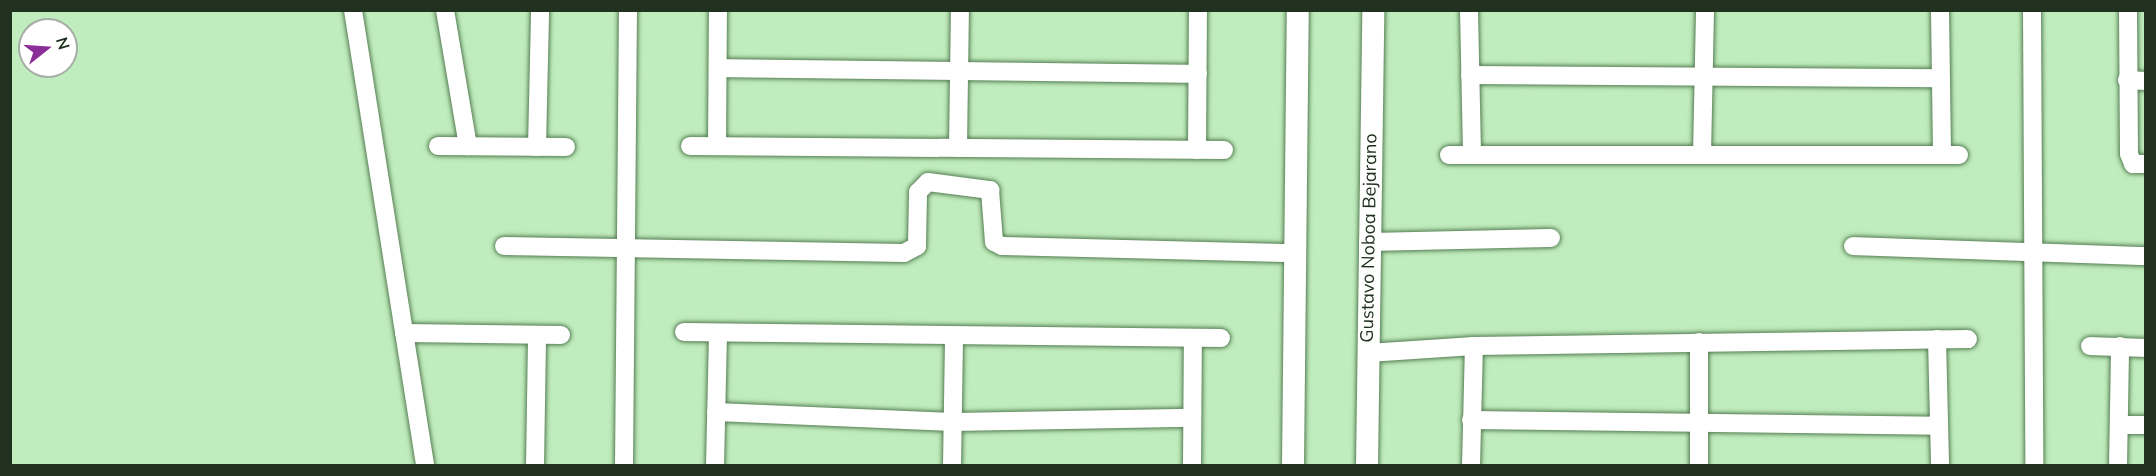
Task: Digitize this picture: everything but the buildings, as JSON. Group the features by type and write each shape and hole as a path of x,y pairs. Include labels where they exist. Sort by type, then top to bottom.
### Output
{"street":[{"path":"353,10 425,465"},
{"path":"445,10 468,146"},
{"path":"537,147 540,10"},
{"path":"624,465 628,10"},
{"path":"717,146 718,10"},
{"path":"958,148 960,10"},
{"path":"1197,150 1198,10"},
{"path":"1293,465 1298,10"},
{"name":"Gustavo Noboa Bejarano","path":"1367,465 1368,242 1373,10"},
{"path":"1469,10 1472,155"},
{"path":"1702,155 1705,10"},
{"path":"1449,155 1950,155 1941,78 1940,10"},
{"path":"2032,10 2034,465"},
{"path":"2128,10 2128,154 2133,164 2145,164"},
{"path":"718,68 1198,74"},
{"path":"1470,75 1941,78"},
{"path":"2127,80 2145,81"},
{"path":"438,146 566,147"},
{"path":"690,146 1224,150"},
{"path":"504,246 904,253 916,246 918,192 928,182 990,190 994,242 1002,246 1296,253"},
{"path":"1368,242 1551,238"},
{"path":"1853,246 2033,255 2145,256"},
{"path":"684,332 954,337 1221,338"},
{"path":"404,333 561,335"},
{"path":"715,465 718,333"},
{"path":"535,465 537,335"},
{"path":"952,465 954,337"},
{"path":"1192,465 1193,338"},
{"path":"1937,339 1940,465"},
{"path":"1368,353 1474,346 1968,339"},
{"path":"1699,342 1699,465"},
{"path":"1471,465 1474,346"},
{"path":"2090,346 2145,348"},
{"path":"2118,465 2120,346"},
{"path":"716,412 953,422 1192,418"},
{"path":"1471,420 1939,426"},
{"path":"2119,425 2145,425"}]}
